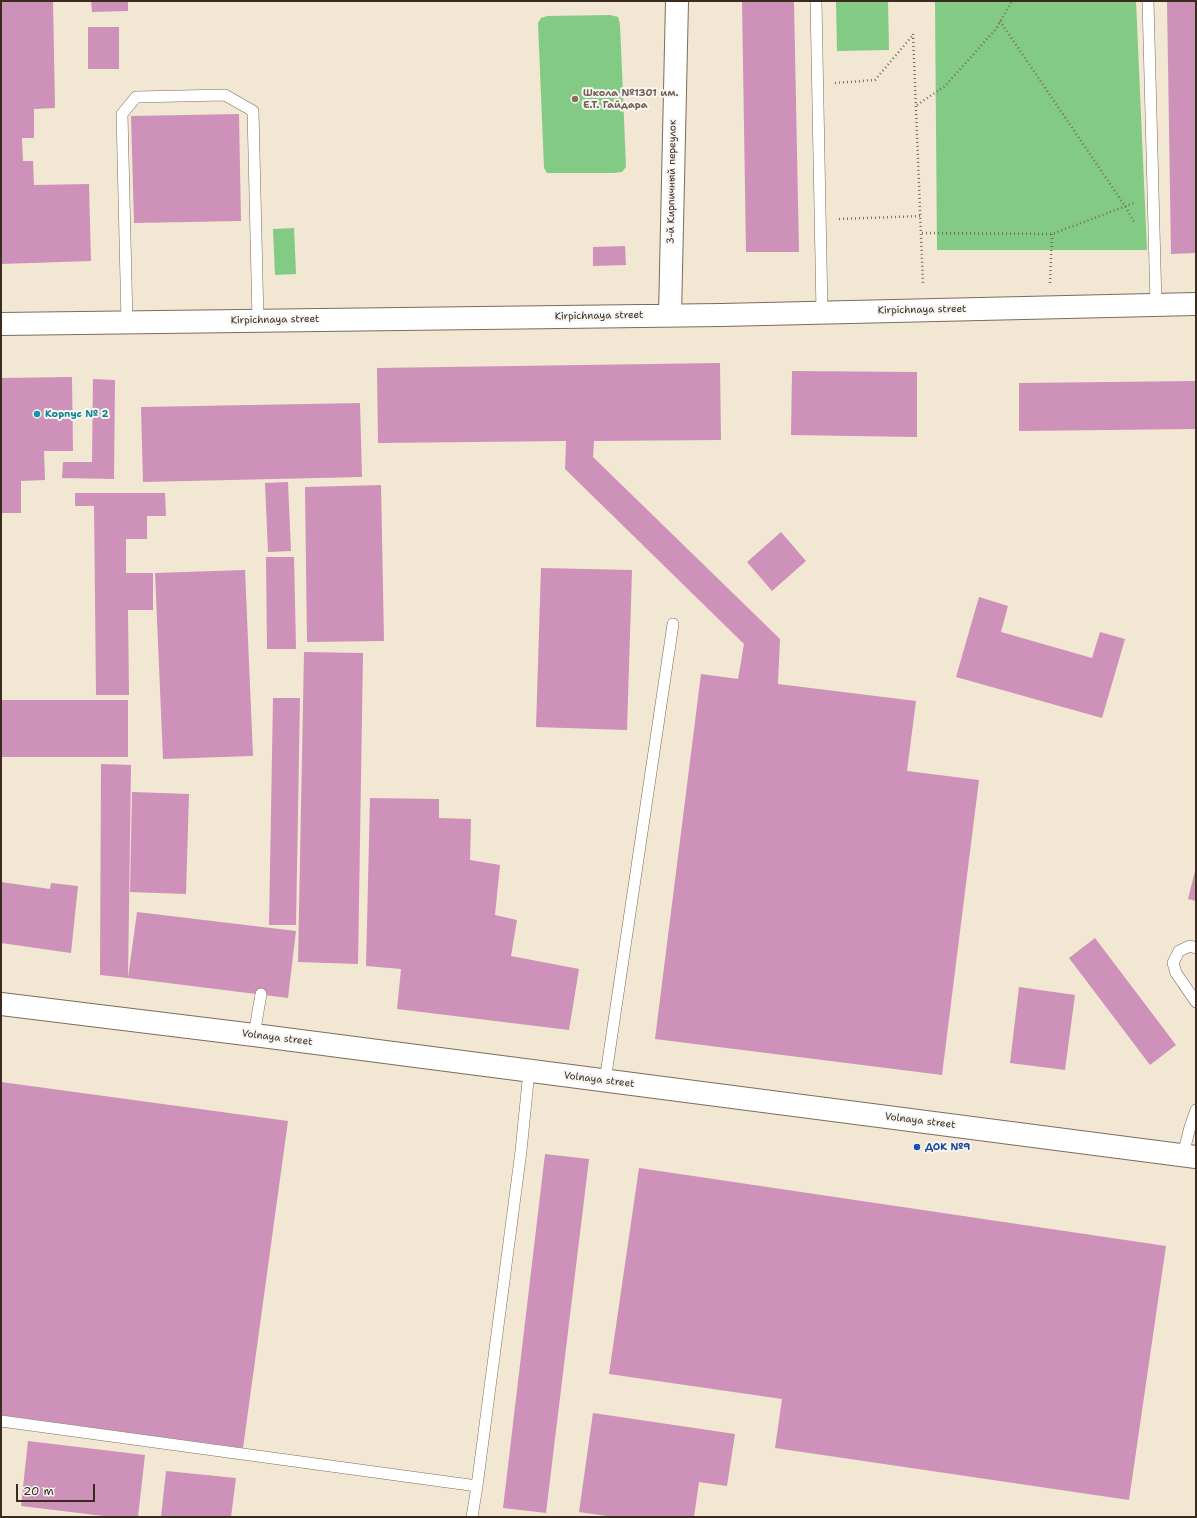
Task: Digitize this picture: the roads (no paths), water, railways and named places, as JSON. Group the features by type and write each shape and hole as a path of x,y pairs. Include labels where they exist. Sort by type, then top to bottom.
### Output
{"street":[{"name":"3-й Кирпичный переулок","path":"670,315 677,1"},
{"name":"Kirpichnaya street","path":"1,324 822,313 1196,304"},
{"name":"Volnaya street","path":"1,1004 254,1035 1190,1156"}],"lane":[{"path":"816,1 822,313"},
{"path":"1148,1 1156,305"},
{"path":"127,322 122,114 136,97 225,95 253,111 258,320"},
{"path":"605,1081 674,624"},
{"path":"1196,948 1190,946 1179,950 1173,963 1176,973 1196,1002"},
{"path":"254,1035 262,994"},
{"path":"472,1517 521,1151 529,1071"},
{"path":"1190,1156 1190,1127 1196,1110"},
{"path":"1,1421 477,1486"}],"place":[{"name":"Школа №1301 им. Е.Т. Гайдара","path":"575,99"},
{"name":"Корпус № 2","path":"37,414"},
{"name":"ДОК №9","path":"917,1147"}]}
